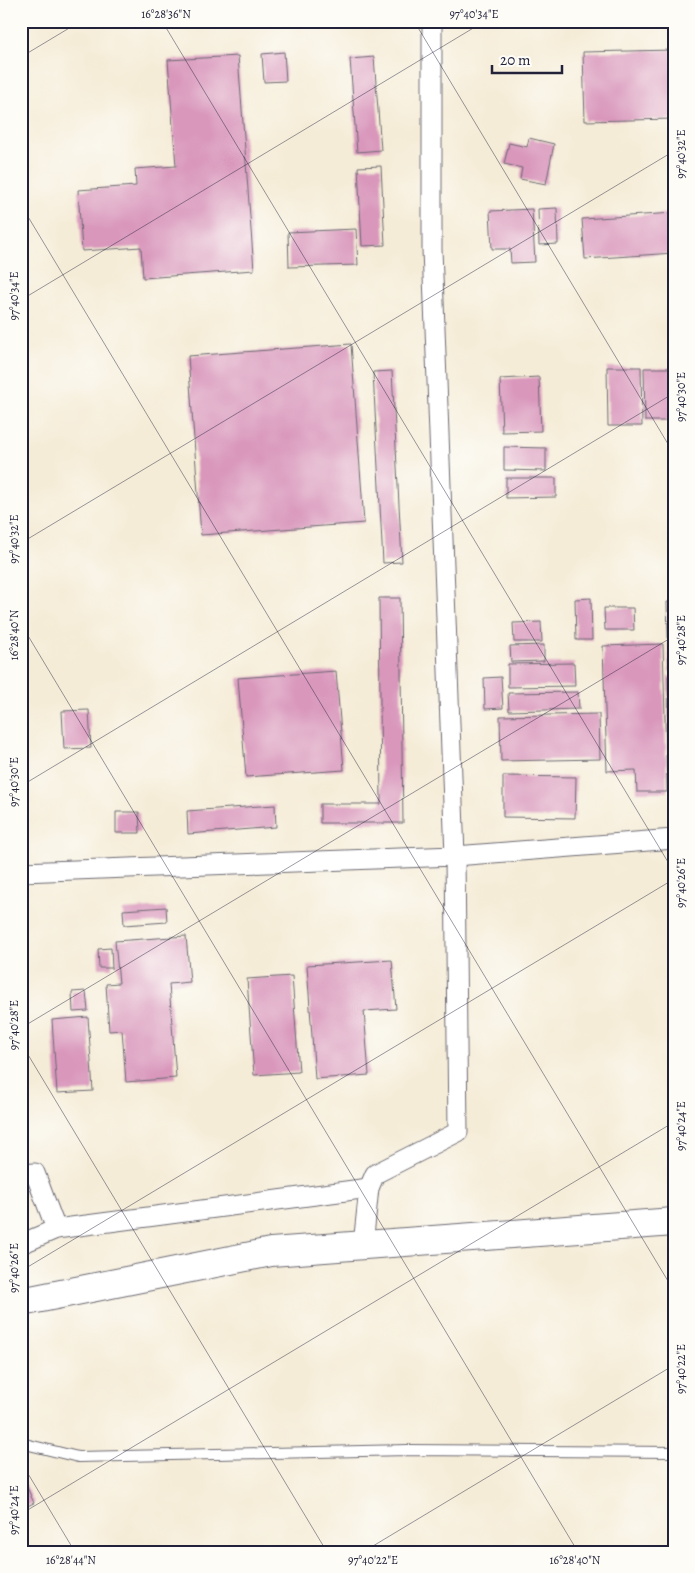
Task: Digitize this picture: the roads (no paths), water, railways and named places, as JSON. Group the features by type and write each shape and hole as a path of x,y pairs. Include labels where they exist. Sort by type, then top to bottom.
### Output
{"main road":[{"path":"21,1302 271,1252 674,1222"}],"street":[{"path":"363,1245 369,1188 375,1174 458,1132 455,856 432,250 432,21"},
{"path":"21,872 455,856 674,839"},
{"path":"21,1174 35,1173 56,1229"},
{"path":"21,1244 56,1229 369,1188"}],"lane":[{"path":"21,1443 78,1457 408,1450 674,1452"}]}
